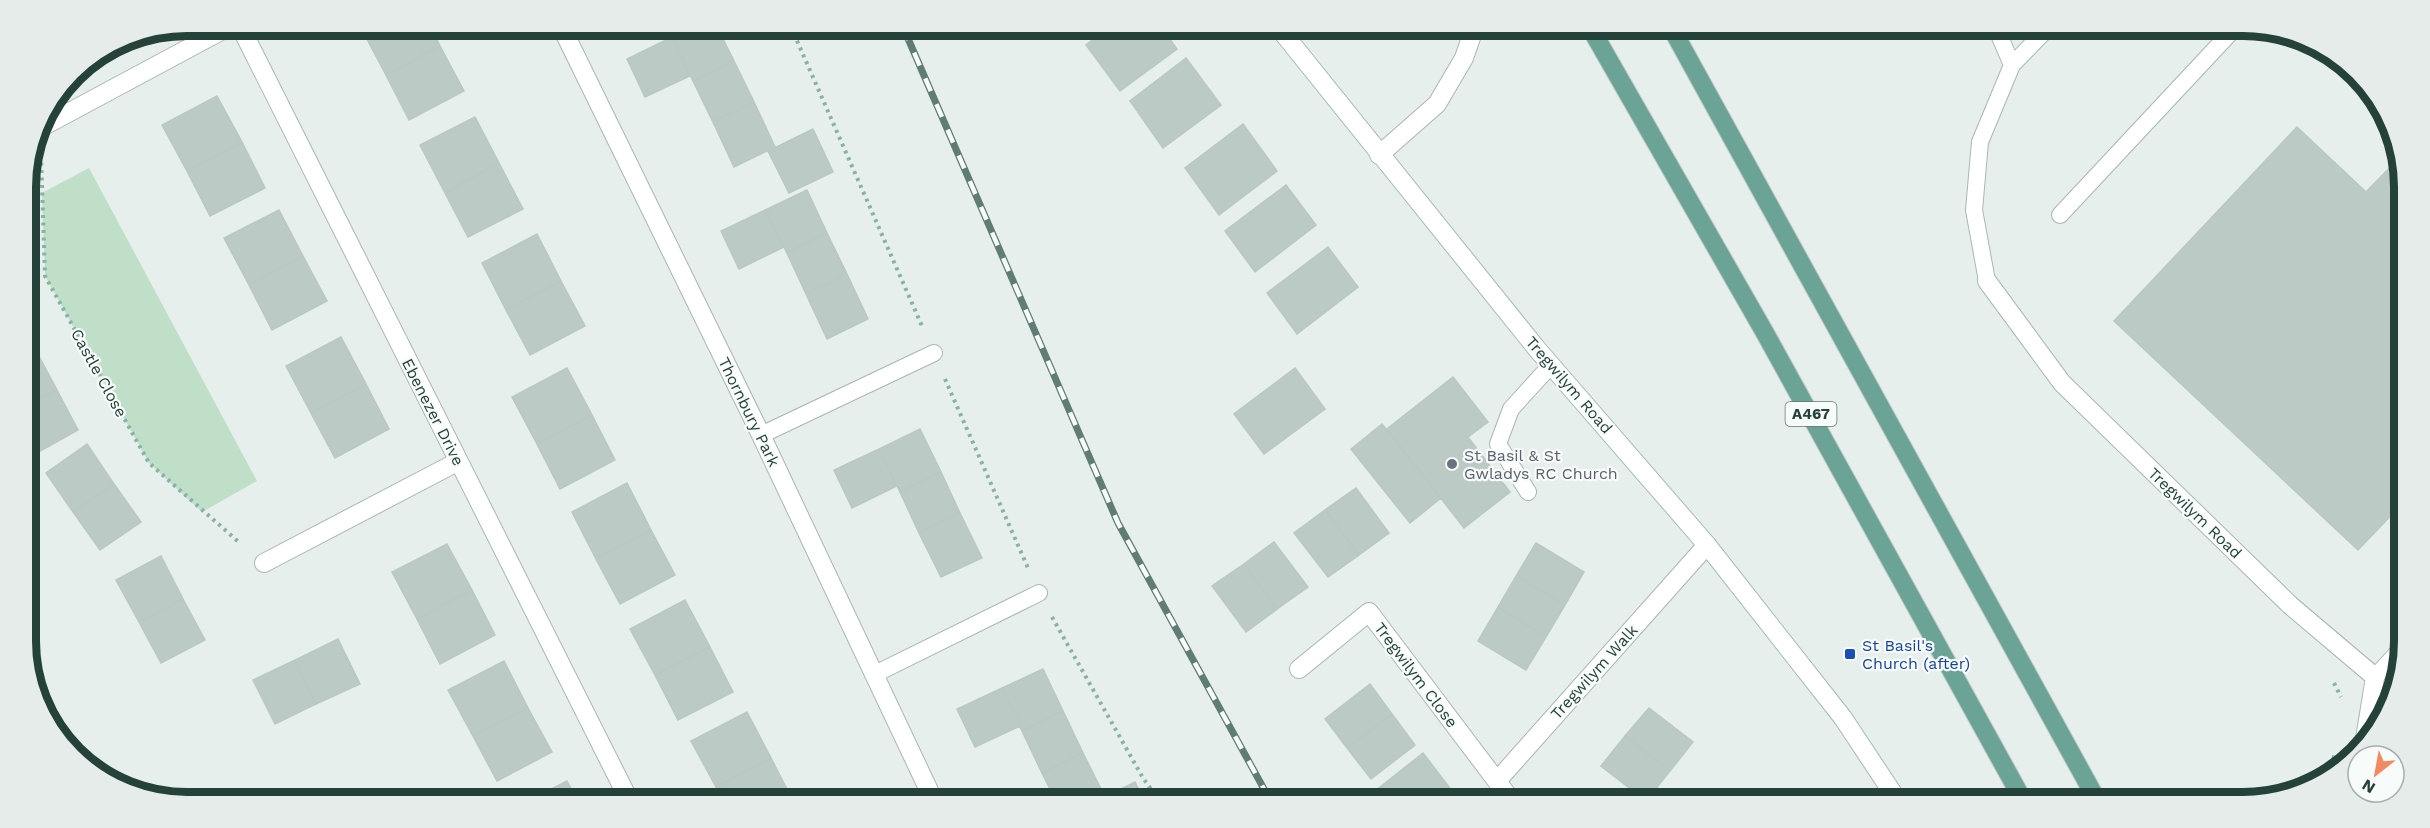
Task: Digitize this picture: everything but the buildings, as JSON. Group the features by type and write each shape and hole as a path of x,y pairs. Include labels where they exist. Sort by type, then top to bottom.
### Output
{"main road":[{"name":"A467","path":"1595,36 1765,333 2018,792"},
{"path":"1676,36 2092,792"},
{"path":"1948,664 2008,792"}],"street":[{"path":"51,122 211,36"},
{"name":"Ebenezer Drive","path":"245,36 457,462 625,792"},
{"name":"Thornbury Park","path":"565,36 761,435 930,792"},
{"name":"Tregwilym Road","path":"1285,36 1379,155 1551,365 1707,545 1843,718 1892,792"},
{"path":"1379,155 1437,104 1464,58 1472,36"},
{"name":"Tregwilym Road","path":"1987,281 2062,383 2290,605 2375,677"},
{"path":"264,563 457,462"},
{"name":"Tregwilym Walk","path":"1497,781 1707,545"},
{"name":"Tregwilym Close","path":"1299,669 1368,612 1497,781"},
{"path":"2367,727 2375,677"},
{"path":"1497,781 1505,792"}],"lane":[{"path":"2000,36 2012,65"},
{"path":"1987,281 1974,210 1980,142 2012,65 2040,36"},
{"path":"2060,215 2227,36"},
{"path":"761,435 934,353"},
{"path":"1528,492 1498,444 1511,408 1551,365"},
{"path":"875,674 1039,593"},
{"path":"2375,677 2393,657"}],"path":[{"path":"794,36 1039,593 1153,792"},
{"name":"Castle Close","path":"41,149 45,276 149,463 264,563"},
{"path":"2333,681 2343,700"},
{"path":"2332,762 2337,741"}],"green space":[{"path":"89,168 257,481 202,512 149,463 45,276 42,193"}],"railway":[{"path":"907,36 1118,523 1266,792"}],"place":[{"name":"St Basil & St Gwladys RC Church","path":"1452,464"},
{"name":"St Basil's Church (after)","path":"1850,654"}]}
